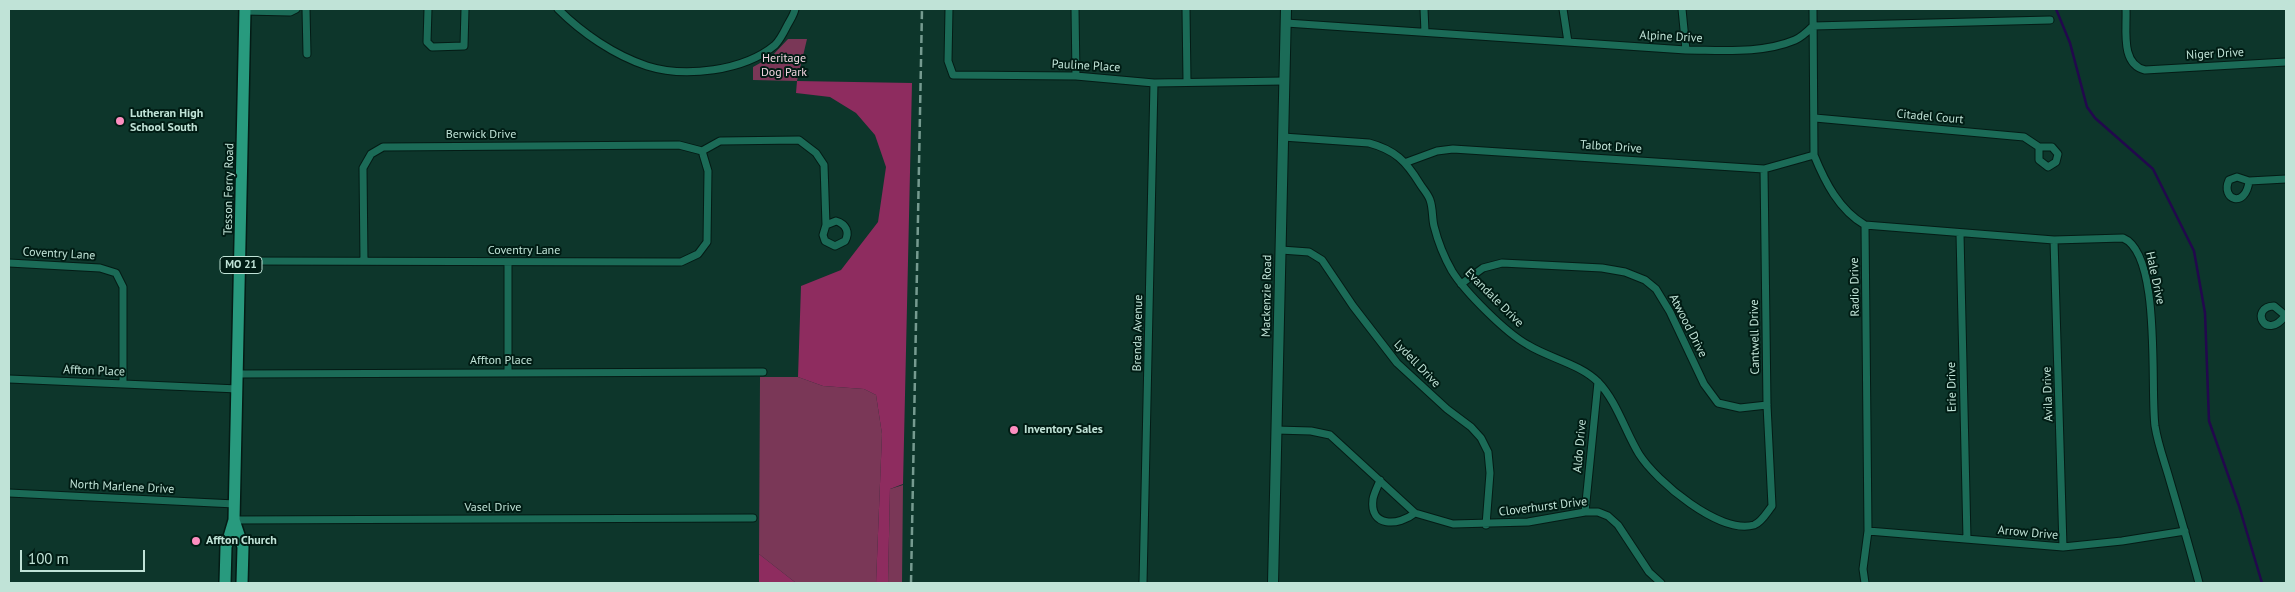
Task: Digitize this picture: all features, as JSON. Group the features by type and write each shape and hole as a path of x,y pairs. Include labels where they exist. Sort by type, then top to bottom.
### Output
{"main road":[{"name":"Mackenzie Road","path":"1273,583 1286,9"},
{"name":"Tesson Ferry Road","path":"225,583 226,547 234,520 235,504 245,10"},
{"name":"Tesson Ferry Road","path":"234,520 242,547 242,583"}],"street":[{"path":"245,10 290,12 296,9"},
{"path":"306,9 307,54"},
{"path":"428,9 427,42 432,47 464,46 465,9"},
{"path":"558,9 579,30 623,55 647,66 669,71 725,68 757,56 776,44 795,9"},
{"name":"Pauline Place","path":"948,9 948,61 953,75 1076,76 1154,82 1284,81"},
{"path":"1075,9 1076,76"},
{"path":"1186,9 1187,81"},
{"path":"1424,9 1425,32"},
{"path":"1563,9 1568,42"},
{"path":"1682,9 1686,50"},
{"path":"1813,9 1814,155 1823,178 1840,203 1857,220 1865,225"},
{"name":"Niger Drive","path":"2126,9 2128,53 2131,64 2145,70 2286,62"},
{"path":"1814,26 2050,20"},
{"name":"Alpine Drive","path":"1286,23 1686,50 1735,51 1782,45 1797,39 1814,26"},
{"name":"Brenda Avenue","path":"1143,583 1154,82"},
{"name":"Citadel Court","path":"1815,118 2024,137 2039,147"},
{"name":"Evandale Drive","path":"1283,137 1369,143 1379,146 1407,162 1430,200 1441,250 1461,284 1502,325 1528,346 1555,356 1598,382 1621,418 1639,455 1668,486 1710,518 1734,524 1754,525 1764,517 1772,506"},
{"path":"702,151 720,141 798,140 816,153 824,166 826,225"},
{"name":"Berwick Drive","path":"364,261 363,168 371,154 383,147 679,145 702,151"},
{"name":"Talbot Drive","path":"1407,162 1437,151 1461,149 1764,169 1814,155"},
{"name":"Coventry Lane","path":"241,261 681,262 698,254 707,242 708,171 702,151"},
{"name":"Cantwell Drive","path":"1764,169 1767,405 1772,506"},
{"path":"2249,181 2286,178"},
{"name":"Hale Drive","path":"1865,225 2054,240 2123,238 2130,240 2138,249 2146,277 2152,318 2155,426 2199,583"},
{"name":"Radio Drive","path":"1865,225 1868,531 1863,568 1865,583"},
{"name":"Erie Drive","path":"1960,234 1966,539"},
{"name":"Avila Drive","path":"2054,240 2063,547"},
{"name":"Lydell Drive","path":"1280,250 1309,252 1322,260 1353,306 1397,363 1446,409 1471,427 1481,438 1488,452 1490,473 1486,525"},
{"path":"508,262 508,372"},
{"name":"Coventry Lane","path":"9,263 100,268 116,274 123,287 123,384"},
{"name":"Atwood Drive","path":"1461,284 1484,268 1502,263 1602,268 1625,272 1645,280 1656,288 1704,384 1718,403 1740,408 1767,405"},
{"name":"Affton Place","path":"239,374 762,372"},
{"name":"Affton Place","path":"9,379 238,388"},
{"name":"Aldo Drive","path":"1586,512 1598,382"},
{"name":"Cloverhurst Drive","path":"1276,430 1311,431 1330,435 1415,513 1453,524 1486,525 1528,522 1586,512 1598,512 1614,520 1649,572 1661,583"},
{"path":"1380,480 1373,500 1373,508 1377,517 1386,523 1396,523 1406,520 1415,513"},
{"name":"North Marlene Drive","path":"9,493 235,504"},
{"name":"Vasel Drive","path":"234,520 753,518"},
{"name":"Arrow Drive","path":"1868,531 2063,547 2122,541 2185,531"}],"green space":[{"name":"Heritage Dog Park","path":"788,39 807,39 797,81 753,80 753,67 771,57"},
{"path":"760,377 798,377 823,386 864,389 876,395 882,434 876,583 796,583 759,554"},
{"path":"903,485 902,583 888,583 890,489"}],"shaded area":[{"path":"797,81 912,83 903,484 890,489 888,583 876,583 882,434 876,395 864,389 823,386 798,377 801,286 841,270 878,222 886,167 875,135 856,113 830,97 796,93"},
{"path":"759,554 796,583 759,583"}],"waterway":[{"path":"2056,9 2070,43 2087,107 2095,118 2153,169 2194,251 2205,313 2209,421 2239,506 2262,583"}],"railway":[{"path":"911,583 922,9"}],"place":[{"name":"Lutheran High School South","path":"120,121"},
{"name":"Inventory Sales","path":"1014,430"},
{"name":"Affton Church","path":"196,541"}]}
